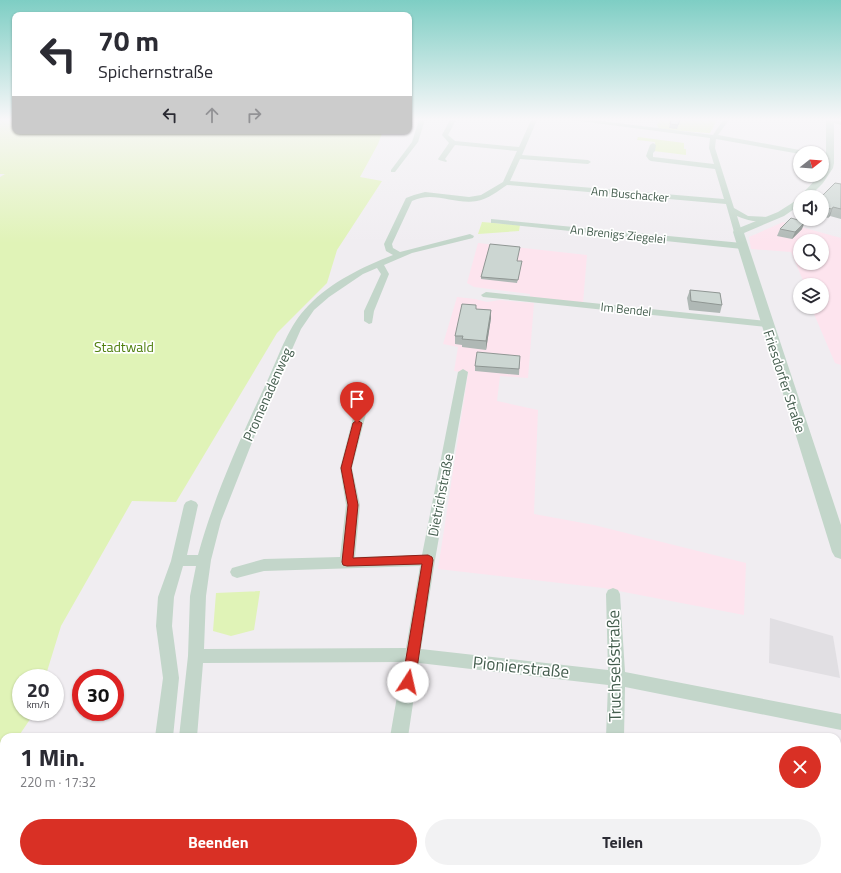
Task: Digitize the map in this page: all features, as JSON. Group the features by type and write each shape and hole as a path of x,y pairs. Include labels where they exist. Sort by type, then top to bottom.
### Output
{"street":[{"path":"393,171 403,161"},
{"path":"398,254 389,249 388,244 411,198 427,195 477,199 506,183 516,161"},
{"path":"573,161 588,162"},
{"path":"666,161 718,167"},
{"name":"Friesdorfer Straße","path":"716,161 766,324 841,552"},
{"path":"829,170 841,162"},
{"path":"811,190 820,182"},
{"name":"Am Buschacker","path":"506,183 730,205"},
{"path":"730,205 746,218 769,219"},
{"path":"738,232 793,207"},
{"name":"An Brenigs Ziegelei","path":"494,221 742,246"},
{"name":"Promenadenweg","path":"188,733 196,656 198,596 204,560 214,521 254,422 296,329 311,308 326,295 378,263 398,254 428,245 470,236"},
{"path":"369,321 369,311 385,274 378,263"},
{"name":"Im Bendel","path":"486,295 766,324"},
{"name":"Dietrichstraße","path":"400,733 428,560 463,372"},
{"path":"347,562 353,505 346,468 361,410"},
{"path":"164,733 171,678 164,626 166,597 178,561 191,505"},
{"path":"178,561 204,560"},
{"path":"237,572 264,565 428,560"},
{"name":"Truchseßstraße","path":"613,594 617,678 615,733"},
{"name":"Pionierstraße","path":"196,656 413,655 617,678 841,722"}],"shaded area":[{"path":"783,222 826,234 793,234 793,257 791,252 751,249 749,237"},
{"path":"829,235 841,238 841,365 835,363 814,314 829,314 829,278 802,278 799,270 829,270"},
{"path":"478,243 587,255 583,303 530,297 530,294 474,287 467,283"},
{"path":"457,297 487,302 500,300 534,303 528,378 500,376 497,401 538,410 534,514 594,525 746,563 744,615 603,588 438,569 468,373 454,371 458,347 443,344"},
{"path":"770,618 833,636 840,678 769,663"}],"green space":[{"name":"Stadtwald","path":"0,161 369,161 360,177 382,181 337,250 327,283 277,333 176,502 132,501 61,626 48,669 12,669 12,721 29,721 21,733 0,733 0,177 5,174 0,174"},
{"path":"482,222 520,225 519,231 478,234"},
{"path":"260,591 254,630 231,636 213,631 216,593"}],"building":[{"path":"835,183 841,184 841,209 833,207 832,209 829,208 828,190"},
{"path":"791,218 793,219 793,226 801,226 795,232 780,229"},
{"path":"490,244 520,247 517,261 522,261 518,280 481,277"},
{"path":"690,290 720,293 722,305 691,301"},
{"path":"462,304 476,305 476,309 491,310 486,341 462,339 463,336 455,336"},
{"path":"477,352 520,356 519,369 475,366"}],"route":[{"path":"357,423 346,468 353,500 347,562 428,560 408,682"}]}
